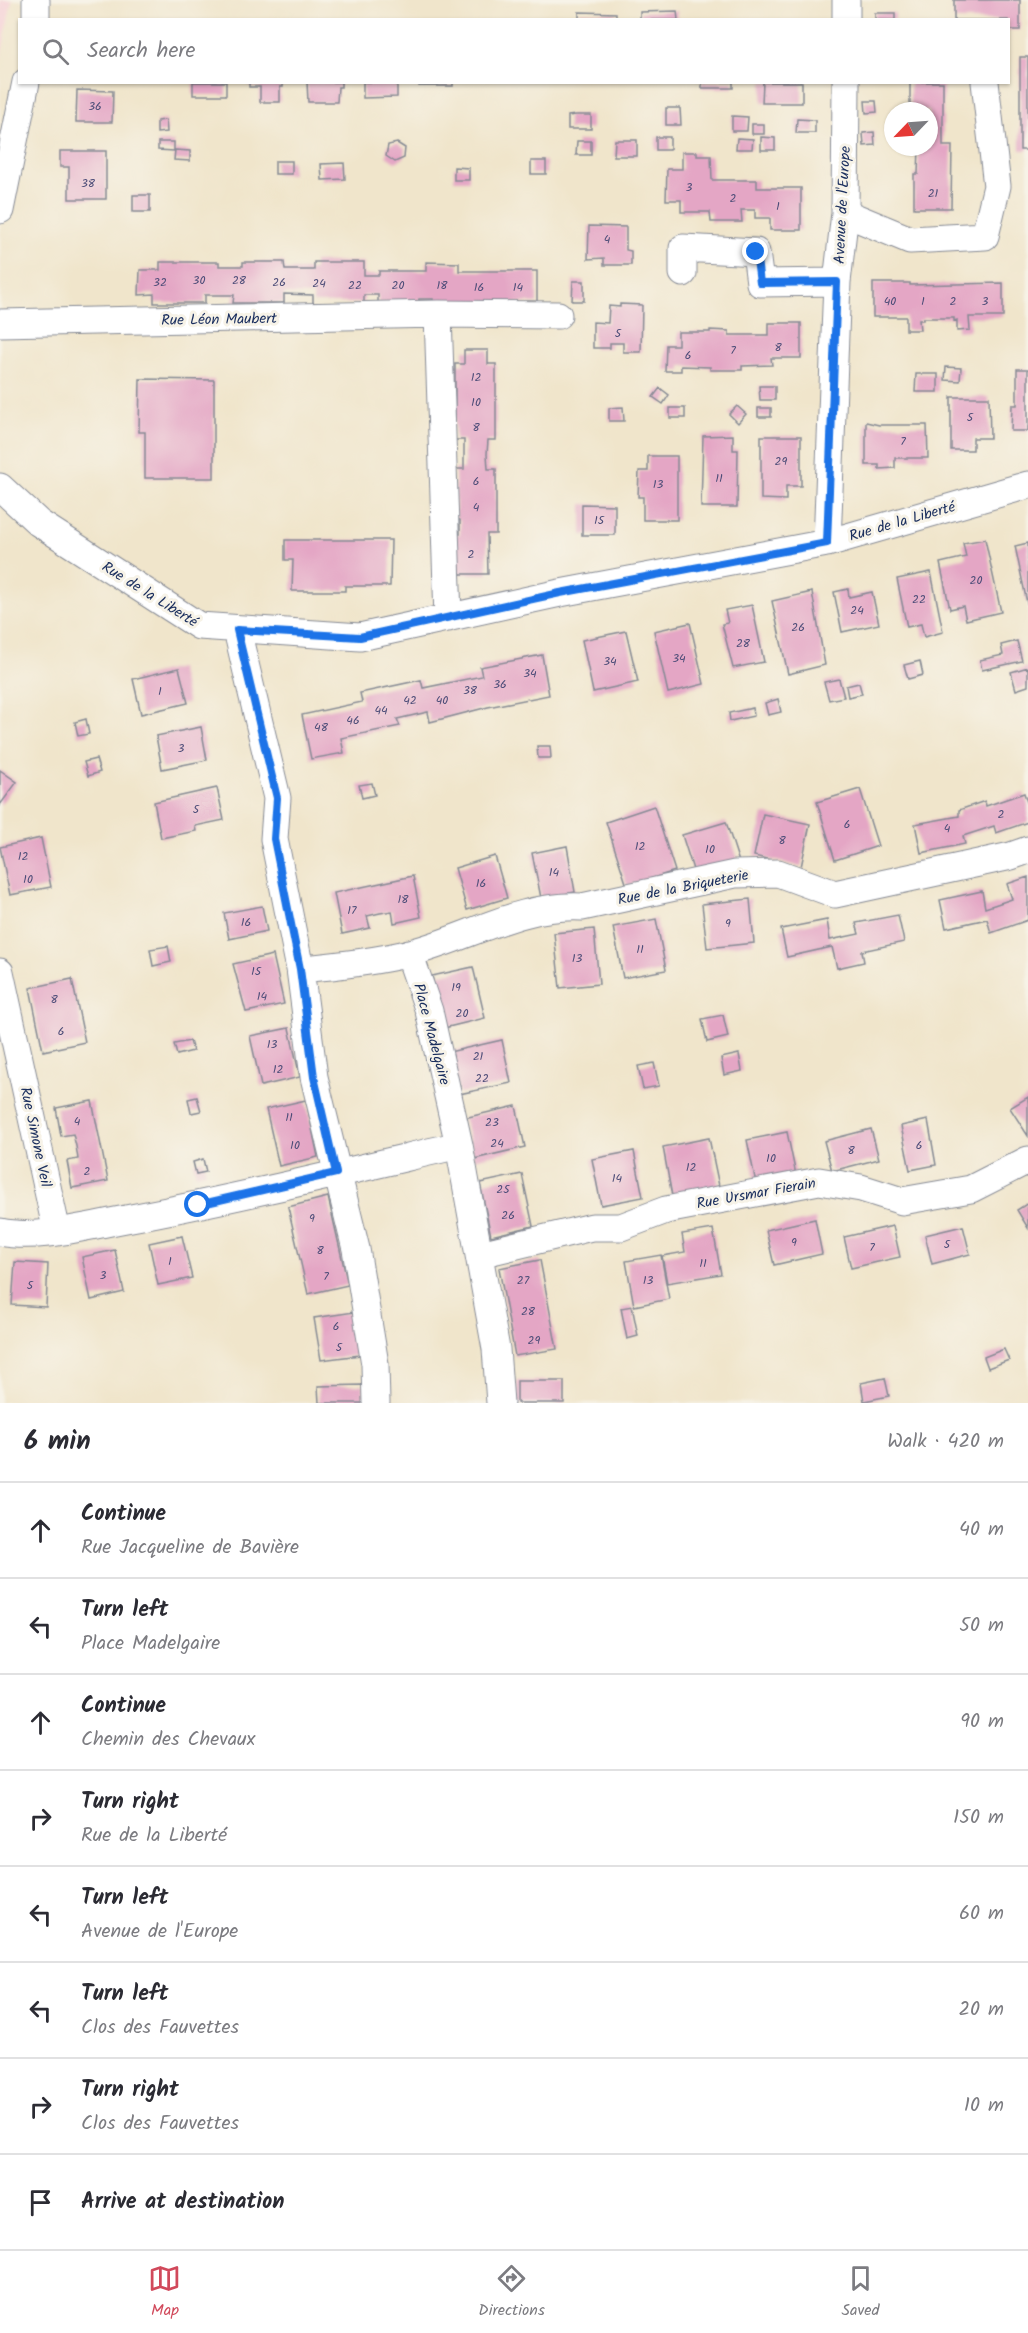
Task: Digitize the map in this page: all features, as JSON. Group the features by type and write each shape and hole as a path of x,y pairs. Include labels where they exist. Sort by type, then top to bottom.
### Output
{"street":[{"path":"36,0 36,18"},
{"path":"846,0 846,18"},
{"path":"0,210 26,84"},
{"name":"Avenue de l'Europe","path":"827,543 837,282 845,213 846,84"},
{"path":"845,213 910,240 985,236 997,186 985,84"},
{"path":"683,273 683,248 756,252 760,283 837,282"},
{"path":"438,314 448,618"},
{"name":"Rue Léon Maubert","path":"0,323 438,314 558,315"},
{"name":"Rue de la Liberté","path":"0,487 39,523 199,626 360,637 560,593 827,543 1028,485"},
{"path":"237,630 277,798 274,839 300,969 314,1077 356,1249 375,1364 376,1403"},
{"name":"Rue de la Briqueterie","path":"409,953 488,927 504,918 558,906 582,907 735,874 778,873 835,894 1011,856 1028,850"},
{"path":"300,969 409,953"},
{"name":"Place Madelgaire","path":"409,953 429,1011 459,1145 496,1349 500,1403"},
{"name":"Rue Simone Veil","path":"0,972 57,1232"},
{"path":"0,1232 10,1234 57,1232 198,1205 459,1145"},
{"name":"Rue Ursmar Fierain","path":"480,1254 592,1227 621,1227 666,1210 819,1181 861,1188 903,1201 971,1189 1028,1160"}],"shaded area":[{"path":"0,0 12,0 0,62"}],"building":[{"path":"954,0 1020,0 1020,30 1010,30 1010,18 954,18"},
{"path":"677,11 678,18 640,18 640,12"},
{"path":"579,12 616,13 616,18 579,18"},
{"path":"875,13 895,13 895,18 875,18"},
{"path":"1020,57 1028,57 1028,150 1020,150"},
{"path":"193,84 226,84 226,95 193,95"},
{"path":"249,84 283,84 283,87 280,87 280,102 260,102 260,87 249,87"},
{"path":"307,84 341,84 341,87 338,87 337,102 308,102"},
{"path":"363,84 397,84 397,97 363,98"},
{"path":"419,84 453,84 453,86 419,86"},
{"path":"702,84 733,84 733,88 702,88"},
{"path":"763,84 802,84 802,103 762,103"},
{"path":"910,84 943,84 943,146 952,146 951,208 914,208 914,174 918,174 919,156 938,156 938,102 910,102"},
{"path":"77,90 113,91 112,122 76,122"},
{"path":"865,101 876,101 877,112 866,113"},
{"path":"666,108 680,108 681,125 666,125"},
{"path":"591,115 591,129 568,129 568,116"},
{"path":"732,116 748,117 747,131 732,131"},
{"path":"797,119 815,120 815,133 796,133"},
{"path":"166,120 167,132 157,133 157,121"},
{"path":"752,124 764,124 764,134 752,134"},
{"path":"874,132 875,145 864,146 863,133"},
{"path":"656,137 670,137 670,150 656,150"},
{"path":"761,137 775,138 775,150 761,150"},
{"path":"737,138 753,139 752,149 736,149"},
{"path":"615,140 637,140 637,156 614,156"},
{"path":"577,141 591,141 591,155 576,155"},
{"path":"158,142 174,142 174,151 158,150"},
{"path":"397,143 405,148 404,158 395,162 386,156 388,145"},
{"path":"175,150 190,151 190,161 174,160"},
{"path":"60,151 106,151 106,199 69,199 69,167 60,167"},
{"path":"682,152 697,152 697,156 711,156 712,180 757,180 757,188 801,188 801,230 770,230 770,218 755,218 755,210 741,210 742,222 711,222 710,212 681,212 681,200 666,200 667,169 682,169"},
{"path":"275,161 292,161 292,174 275,174"},
{"path":"531,161 546,161 546,174 531,174"},
{"path":"344,163 345,179 322,180 321,164"},
{"path":"454,167 469,168 469,180 454,180"},
{"path":"133,195 150,195 150,212 133,212"},
{"path":"589,226 626,227 626,250 631,251 631,265 604,265 604,258 588,259"},
{"path":"160,262 219,262 219,266 243,266 243,262 284,262 285,270 314,270 314,262 364,262 364,275 379,275 379,271 426,271 426,262 459,263 459,271 537,271 537,303 433,303 433,299 419,299 418,303 378,303 378,295 364,295 364,303 313,303 313,295 284,294 284,303 233,303 234,295 205,295 205,303 154,303 154,294 139,295 140,270 160,270"},
{"path":"573,281 584,281 584,301 572,301"},
{"path":"873,283 910,283 910,285 1003,283 1003,317 969,317 970,330 957,331 957,320 954,321 954,318 923,318 919,320 920,330 906,330 906,317 873,317"},
{"path":"620,304 642,305 641,352 623,352 623,343 610,343 610,348 593,348 593,322 608,323 609,306 620,307"},
{"path":"769,323 801,323 801,358 771,358 772,365 742,366 742,370 710,370 710,367 681,366 681,371 665,371 666,345 678,345 678,332 710,332 710,330 729,331 729,335 769,335"},
{"path":"464,350 488,350 488,364 496,364 496,440 488,440 487,454 488,469 496,469 496,534 487,534 488,574 455,574 455,534 460,534 460,520 456,519 455,469 464,469 464,440 455,440 455,364 464,364"},
{"path":"946,367 961,368 960,381 945,380"},
{"path":"1017,369 1028,369 1028,431 1011,431 1012,405 1017,405"},
{"path":"916,374 938,374 938,392 915,392"},
{"path":"140,379 214,380 214,478 145,478 145,432 139,432"},
{"path":"759,386 775,386 775,400 760,400"},
{"path":"660,388 669,395 663,404 653,397"},
{"path":"951,397 989,397 990,438 973,438 973,450 951,450"},
{"path":"737,406 746,414 738,423 729,414"},
{"path":"623,407 624,421 609,421 609,408"},
{"path":"670,408 685,408 685,418 670,418"},
{"path":"758,408 771,408 771,417 758,417"},
{"path":"866,422 879,425 927,425 928,458 895,458 895,468 879,469 879,465 866,465"},
{"path":"733,435 733,450 738,450 737,507 701,507 703,436"},
{"path":"761,436 801,436 801,486 786,486 786,500 761,499"},
{"path":"648,456 677,456 677,520 643,520 643,497 638,497 639,471 648,471"},
{"path":"582,504 615,505 615,535 582,535"},
{"path":"985,539 1001,612 966,620 963,606 950,609 940,563 966,557 963,543"},
{"path":"285,540 391,540 390,586 345,586 345,591 292,591 293,560 285,560"},
{"path":"1028,543 1028,603 1027,603 1015,546"},
{"path":"931,572 943,632 924,637 921,624 907,627 897,579"},
{"path":"848,589 849,597 872,592 879,624 842,632 834,592"},
{"path":"812,592 825,665 788,674 772,601"},
{"path":"752,605 764,662 733,668 722,624 728,623 725,610"},
{"path":"690,623 704,684 668,693 654,631"},
{"path":"626,631 638,682 593,692 582,640"},
{"path":"1017,641 1022,661 982,670 980,660 1003,655 1001,645"},
{"path":"542,655 549,695 430,722 428,712 397,719 400,726 341,738 344,753 311,759 302,715 362,702 360,693 421,680 423,688 482,676 480,667"},
{"path":"920,661 923,675 908,679 904,665"},
{"path":"1028,667 1028,686 1016,690 1011,672"},
{"path":"179,668 188,703 141,714 133,679"},
{"path":"839,679 844,697 829,700 824,682"},
{"path":"859,683 862,694 848,697 846,686"},
{"path":"778,699 781,712 768,715 765,703"},
{"path":"753,708 754,716 730,721 729,713"},
{"path":"86,719 89,734 78,736 75,722"},
{"path":"201,727 207,760 162,769 156,736"},
{"path":"537,746 550,746 551,758 538,758"},
{"path":"96,759 100,772 88,776 84,762"},
{"path":"0,770 17,782 0,805"},
{"path":"372,783 375,795 362,798 359,785"},
{"path":"217,788 224,820 195,826 196,831 161,838 154,802"},
{"path":"860,789 878,846 835,860 817,802"},
{"path":"1024,793 1028,805 1028,822 996,833 994,826 963,836 965,844 921,853 915,824 959,816 959,810 985,801 986,806"},
{"path":"654,806 675,871 627,886 606,822"},
{"path":"763,814 810,824 801,867 754,856"},
{"path":"726,822 739,862 695,876 682,835"},
{"path":"41,838 51,887 10,895 0,847"},
{"path":"567,846 575,892 541,898 532,853"},
{"path":"495,856 507,898 467,910 455,868"},
{"path":"413,876 421,917 394,923 392,911 380,913 367,916 370,928 342,934 334,893"},
{"path":"1028,877 1028,920 991,933 987,919 946,928 940,900 982,891 985,908 1012,899 1007,884"},
{"path":"750,899 754,943 707,948 702,904"},
{"path":"262,906 267,931 229,939 224,913"},
{"path":"898,915 904,942 862,951 864,962 837,968 832,947 787,957 781,929 827,920 830,940 859,934 856,923"},
{"path":"656,919 666,970 623,978 613,927"},
{"path":"594,929 599,984 560,988 554,933"},
{"path":"168,946 171,962 153,966 150,949"},
{"path":"273,955 284,1004 246,1012 233,964"},
{"path":"473,967 485,1018 444,1028 432,976"},
{"path":"72,979 85,1042 43,1051 30,988"},
{"path":"723,1015 728,1037 707,1042 702,1019"},
{"path":"289,1028 300,1077 261,1086 250,1036"},
{"path":"502,1040 511,1083 459,1094 449,1052"},
{"path":"190,1041 193,1051 177,1055 174,1044"},
{"path":"739,1054 742,1071 724,1075 721,1058"},
{"path":"654,1063 659,1086 643,1089 638,1066"},
{"path":"197,1097 201,1111 191,1113 188,1099"},
{"path":"1028,1097 1028,1136 1010,1108"},
{"path":"306,1100 318,1157 279,1166 266,1109"},
{"path":"92,1101 108,1181 72,1188 67,1161 78,1159 76,1146 73,1134 61,1136 56,1108"},
{"path":"516,1106 525,1147 474,1159 464,1118"},
{"path":"928,1120 936,1165 910,1170 901,1126"},
{"path":"871,1129 879,1159 832,1171 824,1141"},
{"path":"787,1132 796,1175 756,1183 747,1140"},
{"path":"709,1138 719,1186 672,1196 663,1147"},
{"path":"634,1151 643,1197 601,1205 592,1159"},
{"path":"203,1159 206,1172 196,1174 193,1162"},
{"path":"522,1174 533,1226 491,1236 480,1183"},
{"path":"328,1197 348,1285 308,1294 288,1207"},
{"path":"1028,1203 1028,1228 1017,1210"},
{"path":"815,1219 822,1254 774,1265 766,1230"},
{"path":"893,1226 900,1257 851,1268 844,1237"},
{"path":"963,1226 970,1254 932,1264 925,1235"},
{"path":"713,1229 721,1274 667,1283 662,1256 685,1252 682,1234"},
{"path":"182,1236 192,1278 158,1285 149,1243"},
{"path":"115,1250 124,1292 91,1300 82,1257"},
{"path":"661,1255 669,1299 634,1306 626,1261"},
{"path":"540,1260 557,1349 515,1356 499,1268"},
{"path":"15,1262 48,1264 46,1307 12,1305"},
{"path":"632,1306 638,1336 627,1339 621,1308"},
{"path":"354,1312 360,1355 321,1360 314,1318"},
{"path":"1004,1349 1009,1360 988,1368 984,1357"},
{"path":"885,1378 889,1396 864,1401 861,1383"},
{"path":"517,1381 564,1381 564,1403 517,1403"},
{"path":"363,1385 364,1403 319,1403 318,1386"}],"route":[{"path":"198,1205 336,1173 314,1077 300,969 274,839 277,798 237,630 360,637 560,593 827,543 837,282 760,283 756,252"}]}
